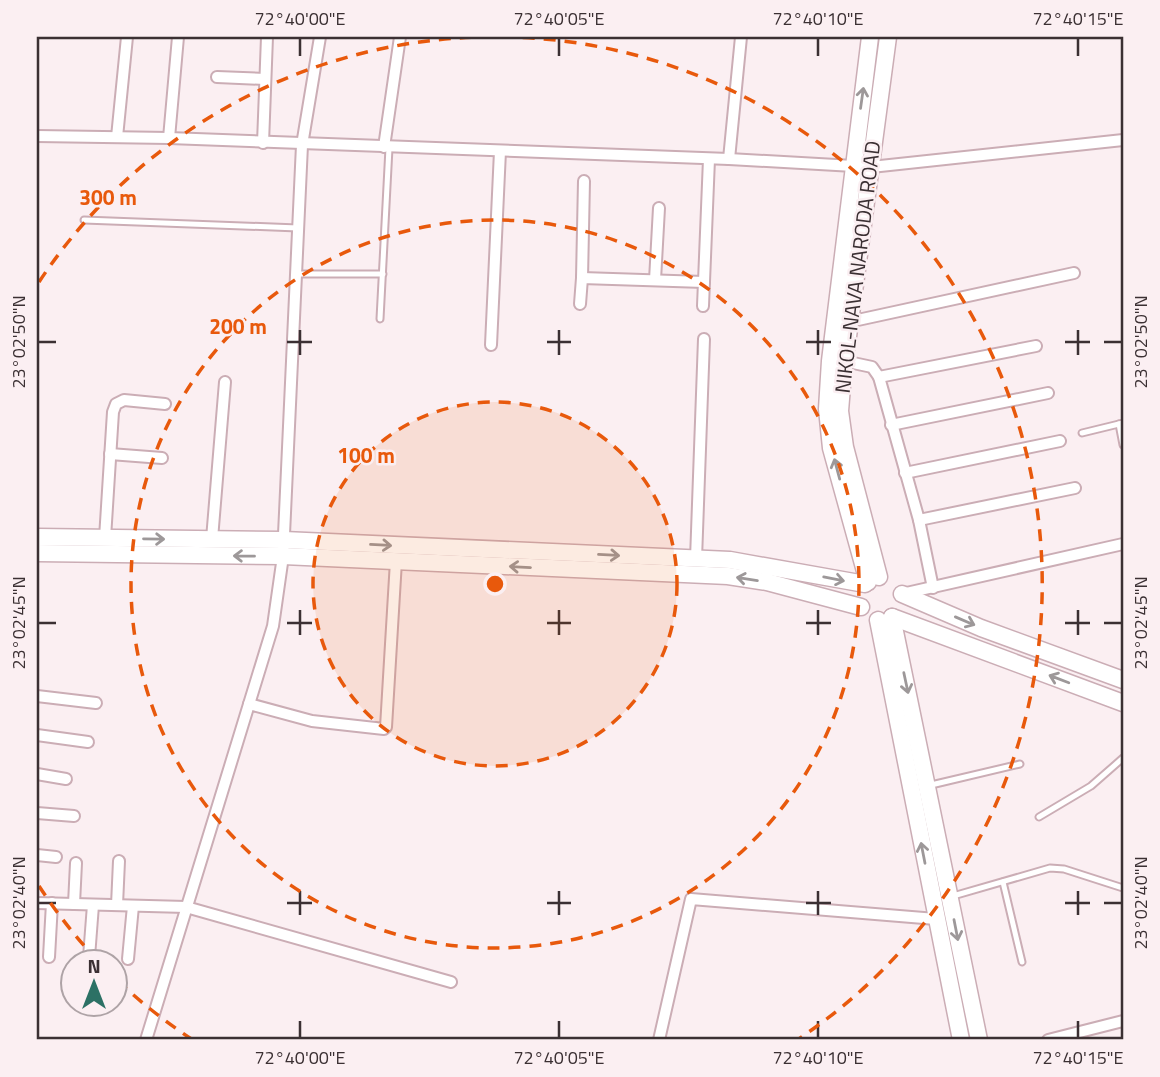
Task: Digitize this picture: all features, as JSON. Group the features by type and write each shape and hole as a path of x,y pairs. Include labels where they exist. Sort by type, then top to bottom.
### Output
{"street":[{"path":"117,137 127,37"},
{"path":"169,138 178,37"},
{"path":"263,143 267,37"},
{"path":"146,1040 273,626 284,548 302,145 320,37"},
{"path":"386,147 400,37"},
{"path":"729,159 741,37"},
{"path":"870,37 853,166 842,323 827,410 831,448 870,581"},
{"name":"NIKOL-NAVA NARODA ROAD","path":"870,581 840,411 844,361 842,323 871,167 888,37"},
{"path":"217,77 265,79"},
{"path":"37,135 729,159 871,167 1123,140"},
{"path":"491,345 500,151"},
{"path":"703,306 709,159"},
{"path":"580,304 584,181"},
{"path":"654,280 659,208"},
{"path":"842,323 1074,273"},
{"path":"582,278 704,282"},
{"path":"696,559 704,340"},
{"path":"879,377 1036,346"},
{"path":"844,361 872,366 879,377 919,520 933,588"},
{"path":"212,539 225,382"},
{"path":"891,425 1048,393"},
{"path":"105,538 113,412 116,404 124,400 165,404"},
{"path":"905,473 1060,441"},
{"path":"110,454 162,457"},
{"path":"919,520 1075,488"},
{"path":"37,537 212,539 396,561 728,576 767,582 861,607"},
{"path":"902,594 1123,544"},
{"path":"37,553 284,548 730,560 870,581 895,582 902,594 902,605 885,618"},
{"path":"249,704 312,721 384,729 396,561"},
{"path":"870,581 861,591 861,607 865,613 1123,703"},
{"path":"902,594 981,628 1123,680"},
{"path":"885,618 928,785 978,1040"},
{"path":"885,618 936,919 961,1040"},
{"path":"37,696 96,704"},
{"path":"37,735 88,742"},
{"path":"37,774 66,779"},
{"path":"37,813 74,816"},
{"path":"37,855 56,857"},
{"path":"117,905 120,861"},
{"path":"74,904 76,863"},
{"path":"659,1040 691,899 936,919"},
{"path":"37,903 186,907 451,982"},
{"path":"49,957 52,903"},
{"path":"90,948 93,905"},
{"path":"129,948 133,906"},
{"path":"1048,1040 1123,1021"}],"lane":[{"path":"380,319 386,147"},
{"path":"84,220 298,228"},
{"path":"296,274 383,274"},
{"path":"1082,433 1121,424 1123,445"},
{"path":"1039,817 1091,786 1123,758"},
{"path":"928,785 1020,764"},
{"path":"950,897 1050,868 1064,869 1123,888"},
{"path":"1003,882 1022,962"}]}
